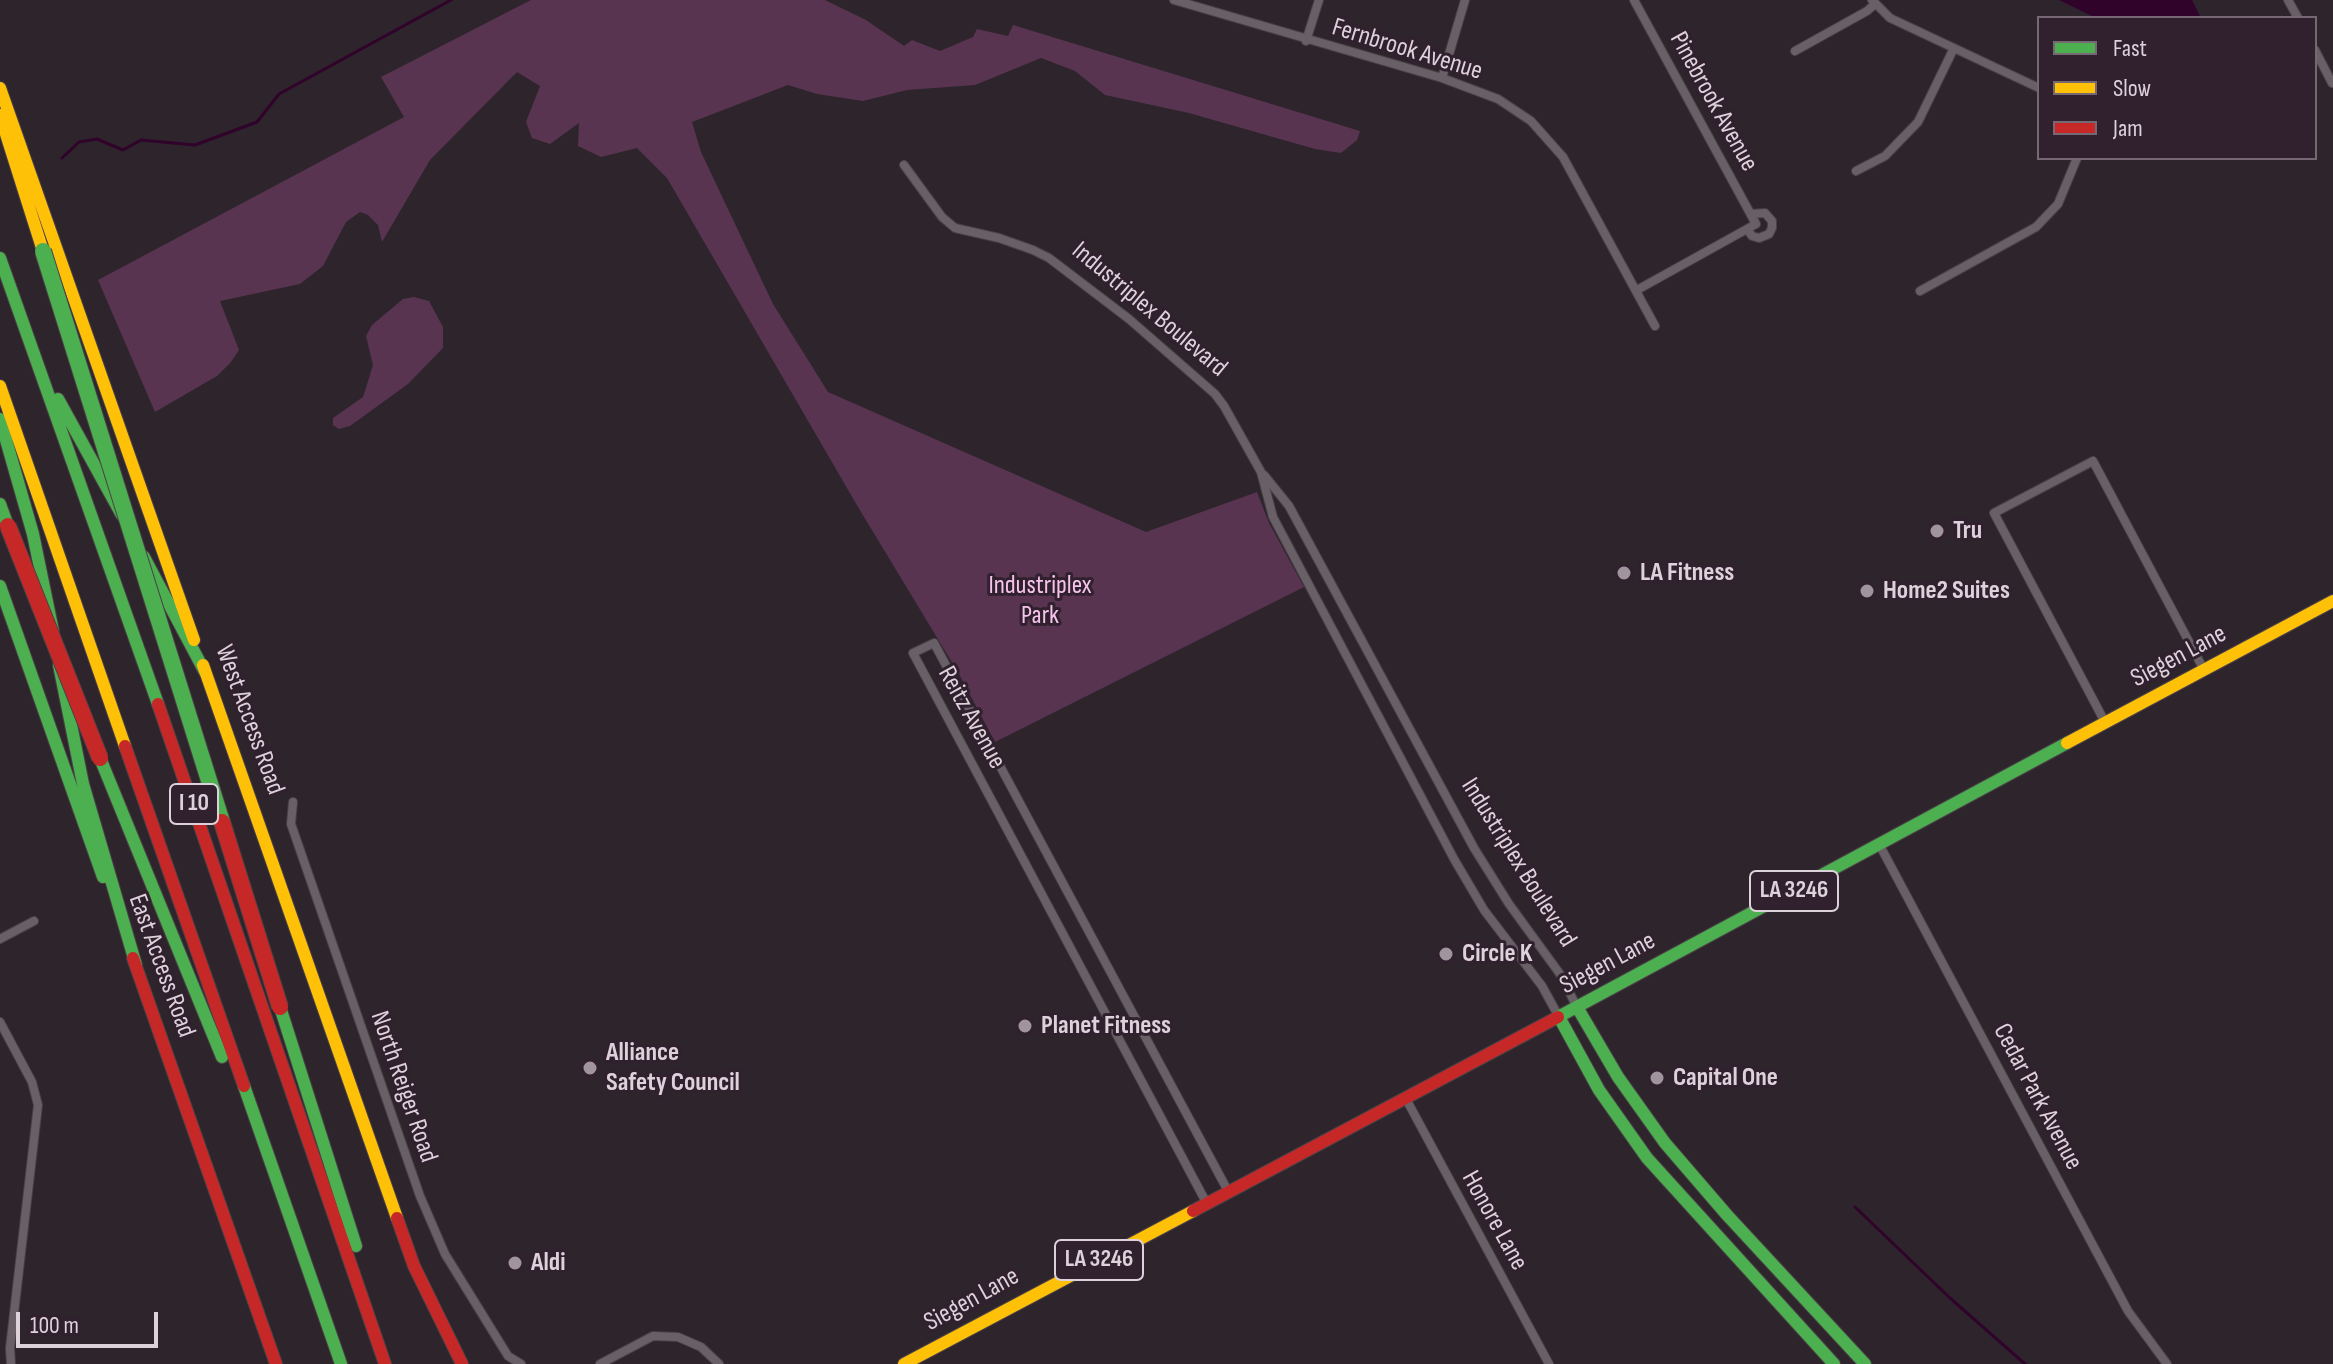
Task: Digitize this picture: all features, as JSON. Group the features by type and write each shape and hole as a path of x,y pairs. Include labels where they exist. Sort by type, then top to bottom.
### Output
{"main road":[{"name":"West Access Road","path":"0,88 414,1266 462,1364"},
{"path":"0,115 360,1260 383,1358"},
{"name":"I 10","path":"0,258 211,854 383,1358"},
{"path":"34,353 205,672"},
{"name":"I 10","path":"0,386 341,1364"},
{"path":"0,419 44,577 83,784 136,965"},
{"path":"0,504 100,758 286,1209"},
{"name":"East Access Road","path":"0,586 276,1364"},
{"name":"Siegen Lane","path":"904,1364 1559,1017 2333,601"},
{"name":"Industriplex Boulevard","path":"1577,1007 1618,1077 1665,1143 1865,1364"},
{"name":"Industriplex Boulevard","path":"1559,1017 1599,1090 1647,1158 1834,1364"}],"street":[{"name":"Fernbrook Avenue","path":"1174,0 1306,41 1442,78 1498,99 1531,121 1563,157 1655,326"},
{"path":"1306,41 1319,0"},
{"path":"1442,78 1465,0"},
{"name":"Pinebrook Avenue","path":"1634,0 1756,224 1747,229"},
{"path":"1795,51 1873,2 1890,18 2037,87"},
{"path":"1856,171 1885,156 1918,122 1953,50"},
{"path":"2317,54 2332,83"},
{"path":"1920,291 2036,227 2058,204 2076,160"},
{"name":"Industriplex Boulevard","path":"904,165 942,217 955,228 999,238 1049,258 1086,284 1183,366 1224,406 1261,472 1289,506 1474,848 1509,904 1560,974 1577,1007"},
{"path":"1637,290 1747,229 1752,236 1759,238 1769,234 1772,221 1765,213 1751,214"},
{"path":"2106,724 1994,513 2093,461 2205,671"},
{"name":"Industriplex Boulevard","path":"1261,472 1273,517 1454,859 1484,910 1542,986 1559,1017"},
{"name":"Reitz Avenue","path":"1206,1202 913,653 934,643 1228,1191"},
{"name":"North Reiger Road","path":"293,802 291,824 420,1196 445,1254 508,1356 521,1364"},
{"name":"Cedar Park Avenue","path":"1879,844 2128,1311 2167,1364"},
{"path":"0,939 34,921"},
{"path":"0,1022 32,1082 38,1105 10,1348 11,1364"},
{"name":"Honore Lane","path":"1405,1097 1549,1364"},
{"path":"600,1364 653,1336 678,1337 701,1347 719,1364"}],"green space":[{"name":"Industriplex Park","path":"531,0 825,0 866,20 904,46 912,40 940,51 973,37 977,29 1008,36 1013,25 1360,131 1357,140 1341,153 1315,149 1189,113 1105,95 1075,71 1041,58 975,85 907,90 863,101 817,94 788,85 692,122 701,152 773,304 828,392 1146,532 1257,492 1269,523 1304,587 995,742 959,674 667,178 637,148 601,157 578,146 579,123 550,144 532,138 526,122 540,86 517,72 430,160 382,242 378,225 360,212 346,222 323,266 300,284 220,301 239,350 217,376 155,412 98,280 404,117 381,77"},
{"path":"414,297 429,301 443,327 443,348 408,384 350,426 339,429 333,425 333,418 363,397 373,365 366,336 372,325 403,299"}],"shaded area":[{"path":"2059,0 2192,0 2200,16 2092,16"}],"waterway":[{"path":"62,158 79,142 97,139 123,150 141,140 195,145 257,122 279,94 451,0"},
{"path":"1855,1207 2025,1364"}],"traffic: fast":[{"path":"43,251 222,822"},
{"path":"0,258 158,704"},
{"path":"58,399 122,515"},
{"path":"0,419 33,534 53,631"},
{"path":"0,504 8,526"},
{"path":"144,557 205,672"},
{"path":"0,586 103,877"},
{"path":"59,665 83,784 136,965"},
{"path":"1558,1017 2067,743"},
{"path":"100,758 222,1057"},
{"path":"280,1007 356,1246"},
{"path":"1577,1007 1618,1077 1665,1143 1865,1364"},
{"path":"1559,1017 1599,1090 1647,1158 1834,1364"},
{"path":"244,1086 341,1364"}],"traffic: slow":[{"path":"0,88 194,640"},
{"path":"0,115 43,251"},
{"path":"0,386 125,746"},
{"path":"2067,743 2333,601"},
{"path":"203,665 397,1218"},
{"path":"904,1364 1193,1211"}],"traffic: jam":[{"path":"8,526 100,758"},
{"path":"158,704 385,1364"},
{"path":"125,746 244,1086"},
{"path":"222,822 280,1007"},
{"path":"133,958 276,1364"},
{"path":"1193,1211 1558,1017"},
{"path":"397,1218 414,1266 462,1364"}],"place":[{"name":"Tru","path":"1937,531"},
{"name":"LA Fitness","path":"1624,573"},
{"name":"Home2 Suites","path":"1867,591"},
{"name":"Circle K","path":"1446,954"},
{"name":"Planet Fitness","path":"1025,1026"},
{"name":"Alliance Safety Council","path":"590,1068"},
{"name":"Capital One","path":"1657,1078"},
{"name":"Aldi","path":"515,1263"}]}
